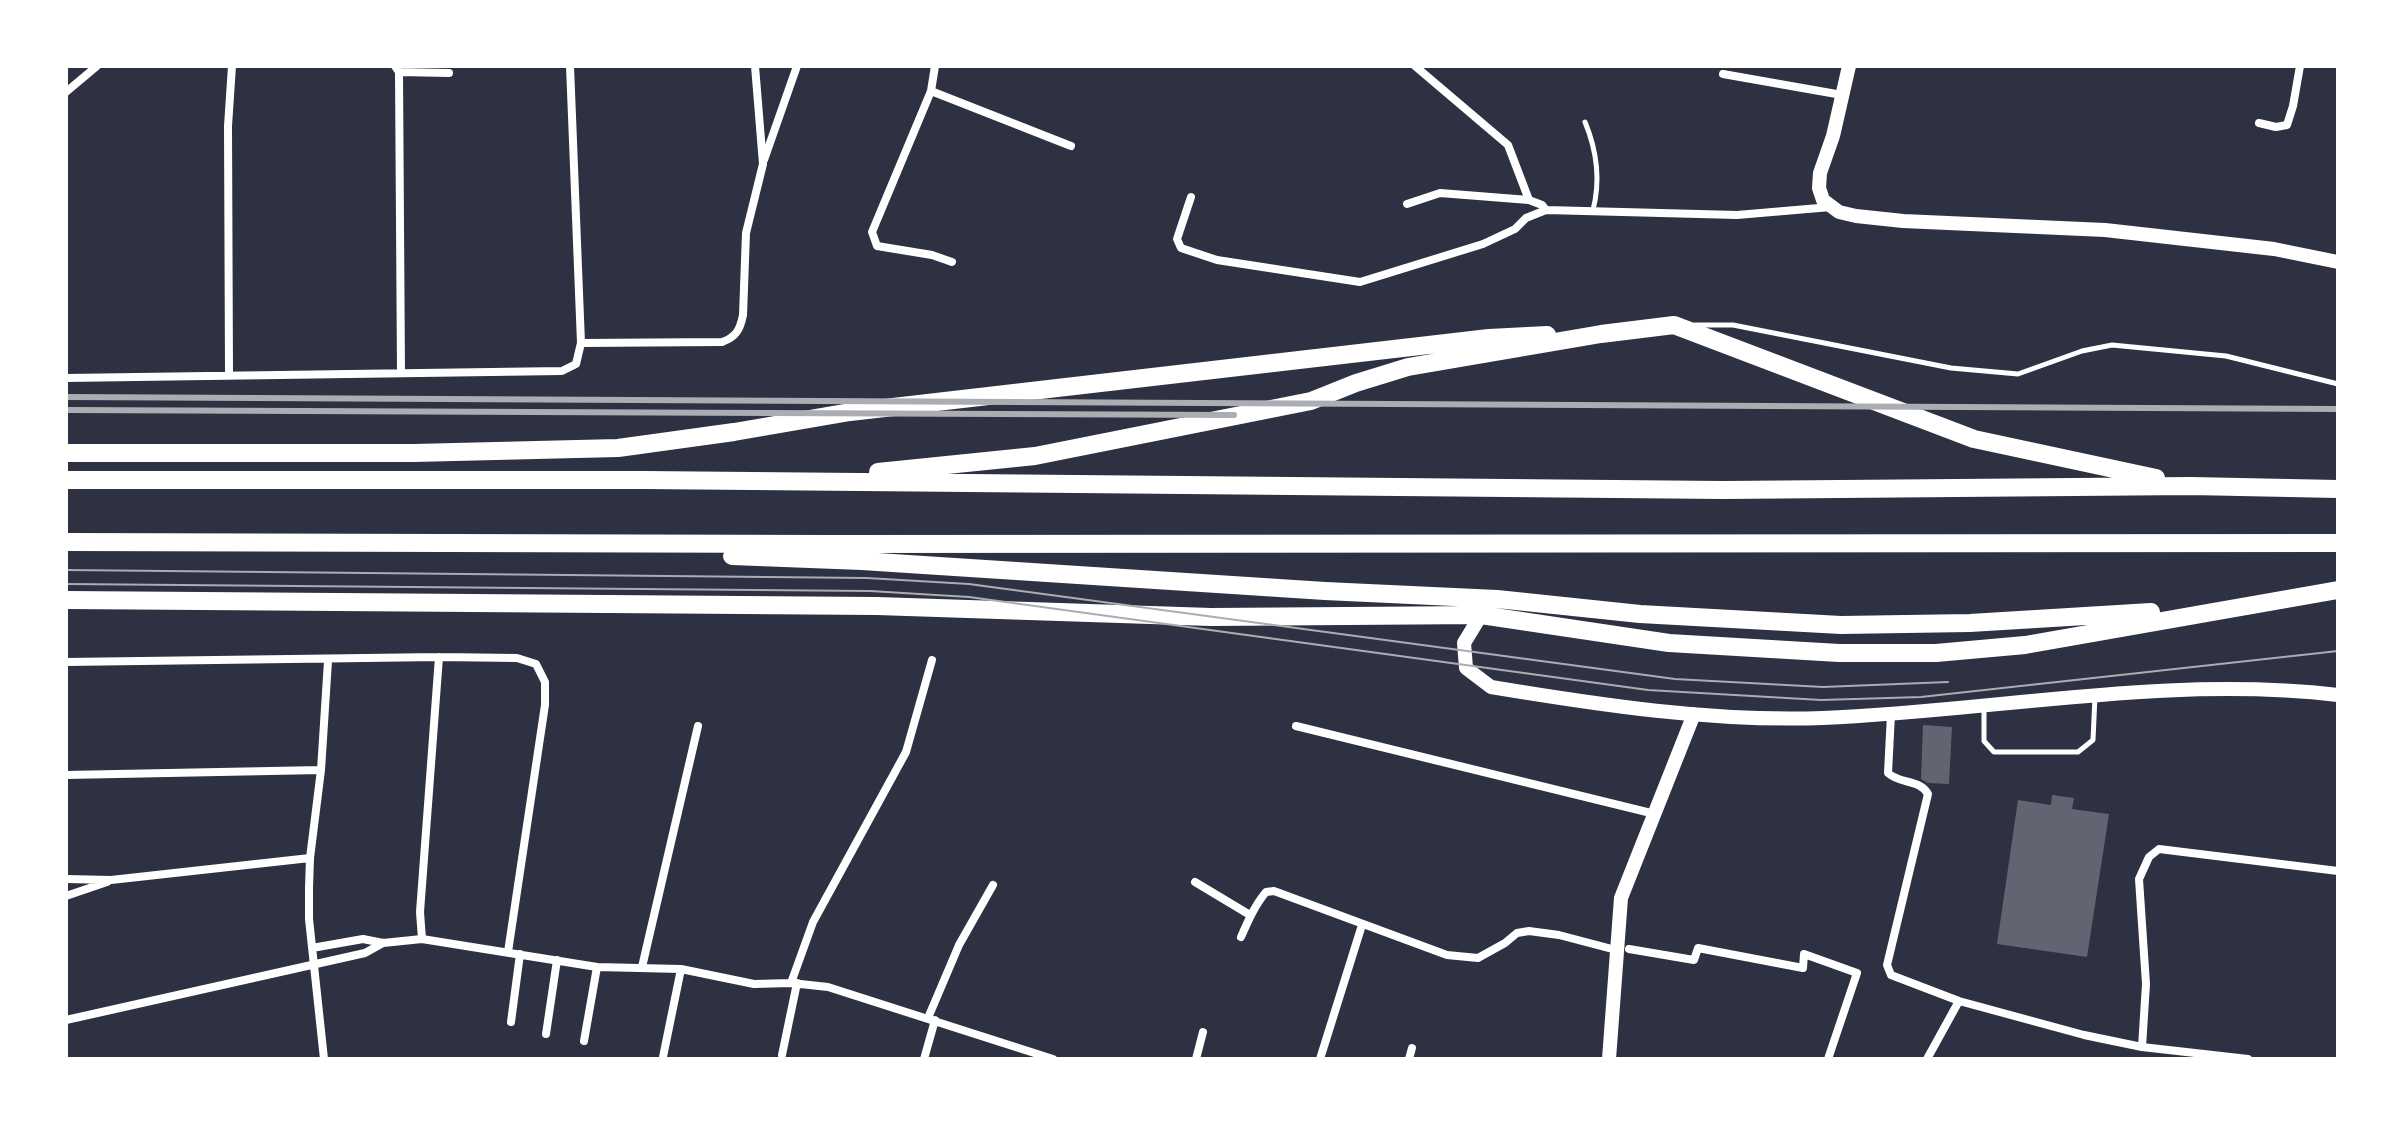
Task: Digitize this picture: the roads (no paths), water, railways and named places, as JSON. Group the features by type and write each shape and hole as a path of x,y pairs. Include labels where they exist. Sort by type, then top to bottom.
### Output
{"highway":[{"path":"644,480 884,471 1035,456 1311,401 1408,367 1601,334 1674,325 1974,439 2191,486"},
{"path":"66,453 414,453 618,448 850,412 1489,338 1601,334"},
{"path":"66,480 644,480 1708,490 2191,486 2338,489"},
{"path":"66,542 2338,543"},
{"path":"285,543 564,548 862,561 1497,599 1640,614 1841,625 1970,623 2230,608"},
{"path":"66,600 877,606 1211,617 1481,615 1669,643 1839,653 1936,653 2025,645 2338,590"}],"main road":[{"path":"1849,66 1820,173 1819,188 1827,204 1856,216 1903,221 2071,227 2180,237 2274,249 2338,262"},
{"path":"1481,615 1464,643 1466,668 1491,687 1742,719 1891,714 2095,695 2250,688 2338,695"},
{"path":"1609,1059 1623,950 1621,898 1694,714"}],"street":[{"path":"66,92 97,66"},
{"path":"229,374 228,126 232,66"},
{"path":"66,378 562,371 576,364 581,343 570,66"},
{"path":"755,66 763,164"},
{"path":"581,343 722,342 734,338 741,328 743,315 746,233 763,164 797,66"},
{"path":"935,66 931,91 872,232 872,239 877,246 932,255 952,262"},
{"path":"1415,66 1508,145 1529,200"},
{"path":"2259,123 2276,127 2287,125 2300,66"},
{"path":"401,373 397,69 449,73"},
{"path":"1723,74 1843,96"},
{"path":"931,91 1071,146"},
{"path":"1407,204 1440,193 1529,200 1546,210"},
{"path":"1191,197 1177,239 1181,248 1217,260 1360,282 1483,244 1515,229 1526,218 1546,210 1737,215 1827,204"},
{"path":"422,939 420,912 439,657"},
{"path":"66,662 328,661 439,657 517,658 536,664 545,682 545,705 508,952"},
{"path":"782,1055 794,983 813,922 906,752 932,660"},
{"path":"324,1059 309,919 310,858 321,770 328,661"},
{"path":"1891,714 1888,773 1891,777 1918,784 1928,794 1887,968 1891,975 1959,1001 2084,1035 2142,1047 2245,1059"},
{"path":"642,967 698,726"},
{"path":"1296,726 1655,814"},
{"path":"66,775 321,770"},
{"path":"2142,1047 2146,984 2139,879 2149,857 2159,849 2338,871"},
{"path":"66,879 111,880 310,858"},
{"path":"66,896 111,880"},
{"path":"1195,882 1250,915"},
{"path":"924,1059 931,1019 959,945 993,885"},
{"path":"1241,937 1250,915 1266,892 1274,891 1362,925 1462,958 1478,958 1517,933 1529,931 1623,950 1694,960 1698,948 1803,968 1804,954 1857,973 1828,1059"},
{"path":"1320,1059 1362,925"},
{"path":"312,948 363,939 383,943 422,939 597,967 681,969 754,984 794,983 828,987 1053,1059"},
{"path":"66,1020 365,953 383,943"},
{"path":"511,1022 520,954"},
{"path":"546,1034 557,960"},
{"path":"584,1041 597,967"},
{"path":"663,1057 681,969"},
{"path":"1927,1059 1959,1001"},
{"path":"1196,1059 1203,1032"},
{"path":"1409,1059 1412,1048"}],"lane":[{"path":"1585,122 1596,153 1598,182 1593,210"},
{"path":"1674,325 1733,325 1951,368 2018,374 2082,351 2112,345 2226,356 2338,384"},
{"path":"1984,707 1984,741 1994,752 2078,752 2093,740 2095,695"}],"tram line":[{"path":"66,570 867,578 969,584 1675,679 1823,687 1948,682"},
{"path":"66,584 870,591 969,597 1648,690 1821,700 1921,697 2338,651"}],"railway":[{"path":"66,397 2338,409"},
{"path":"66,410 1234,415"}]}
